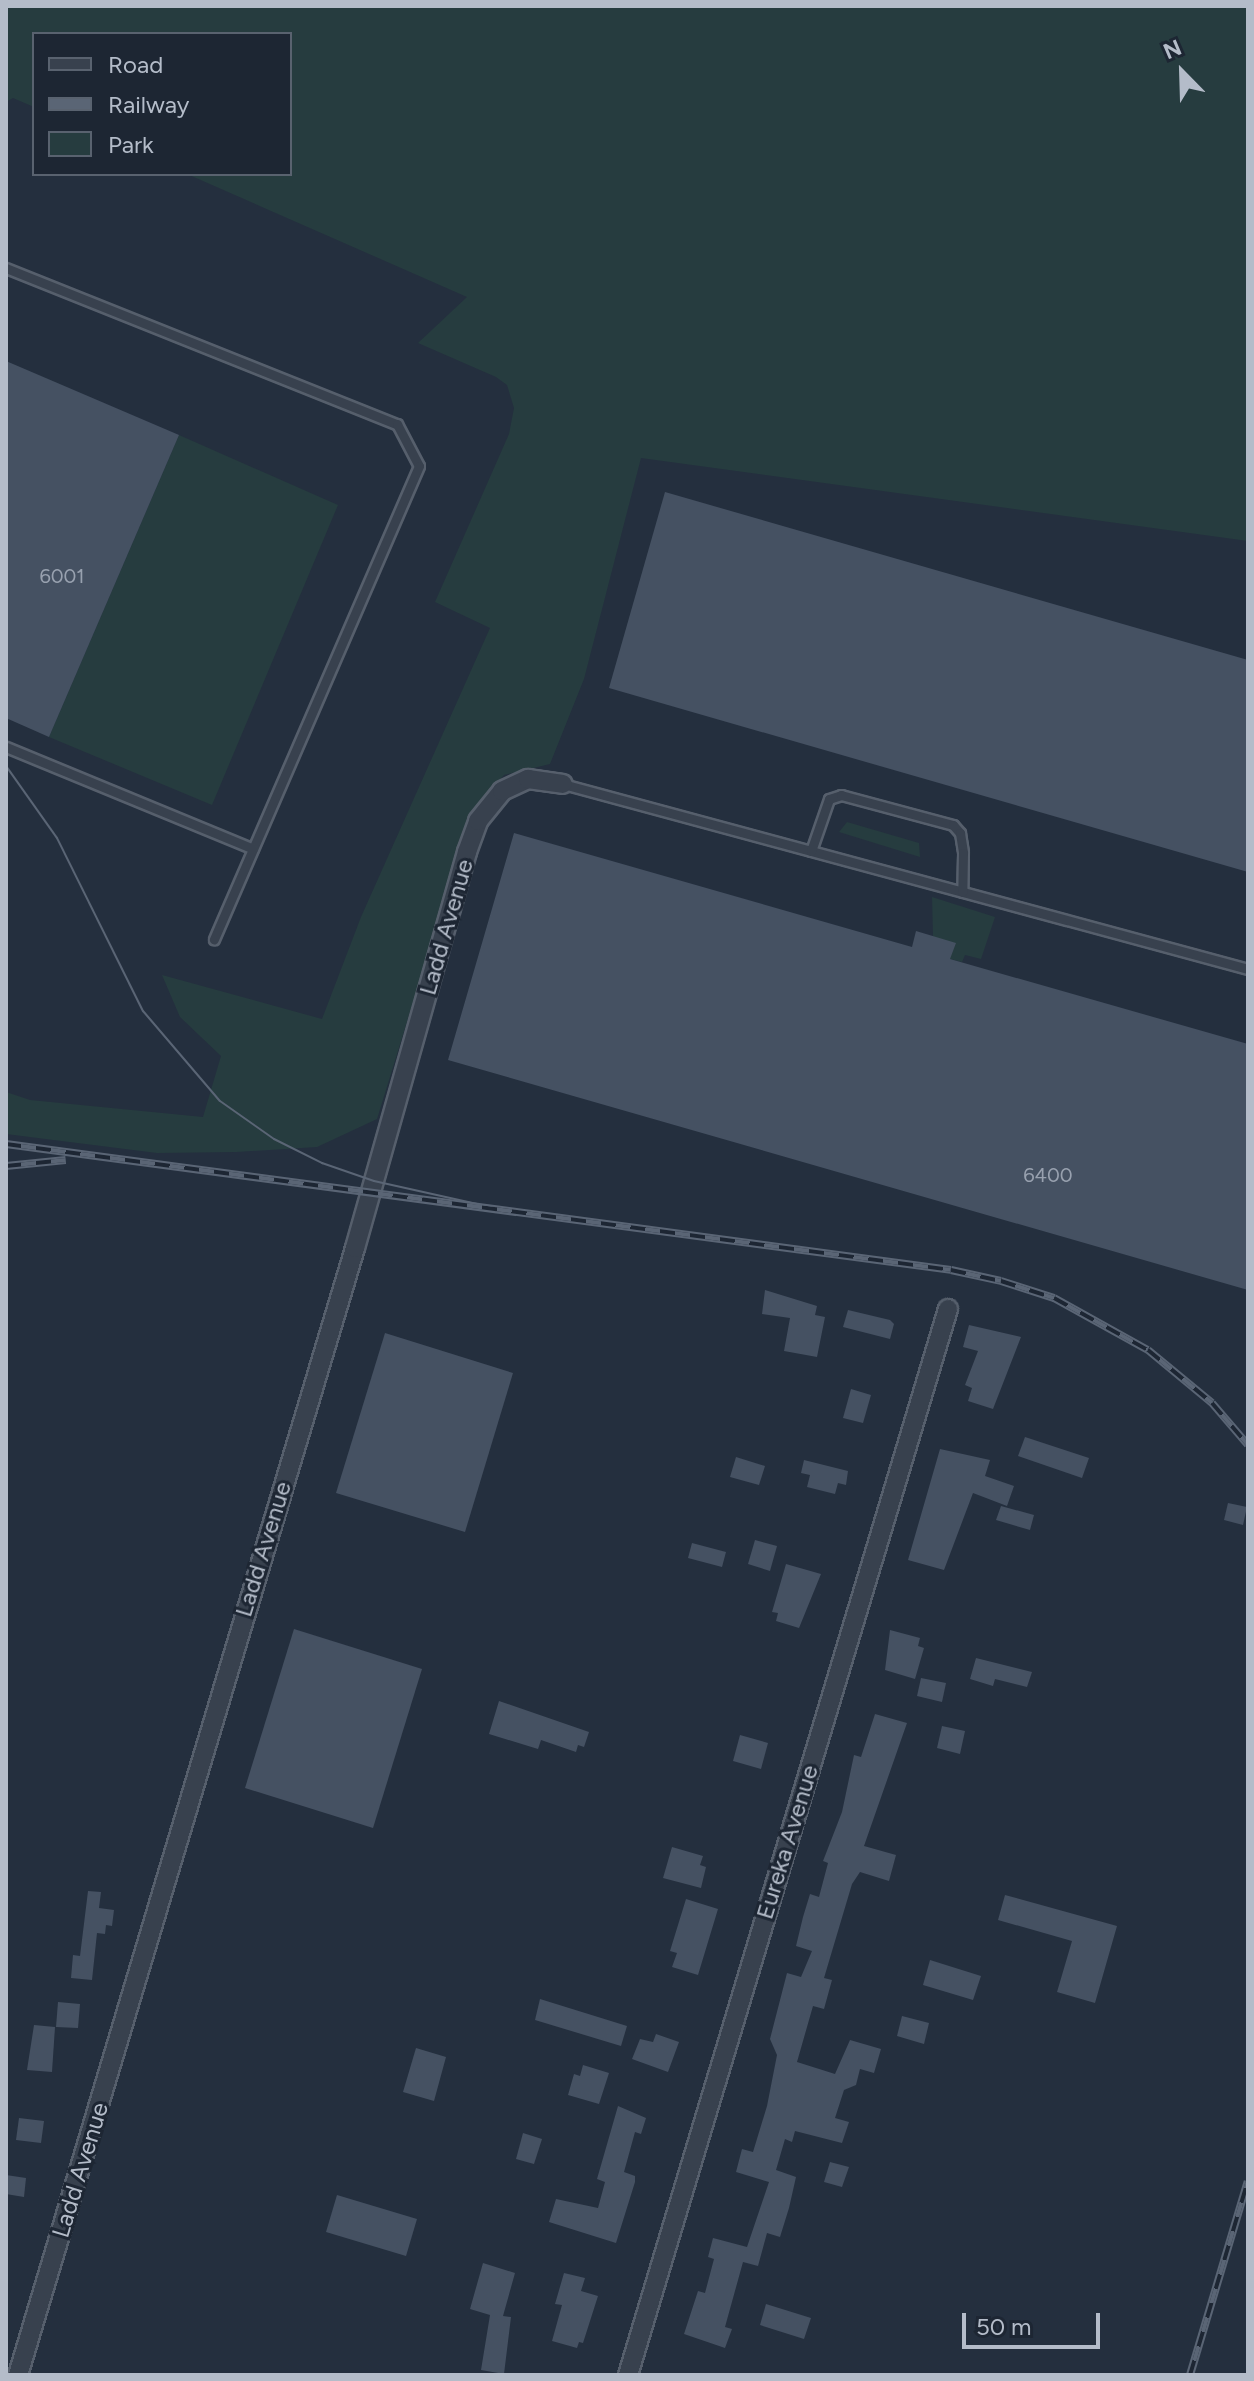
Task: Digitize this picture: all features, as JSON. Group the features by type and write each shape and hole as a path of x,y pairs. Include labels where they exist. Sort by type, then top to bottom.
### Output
{"street":[{"name":"Ladd Avenue","path":"18,2375 355,1248 467,852 478,821 502,791 528,779 563,784"},
{"name":"Eureka Avenue","path":"628,2375 948,1309"}],"lane":[{"path":"6,268 397,424 419,466 214,939"},
{"path":"6,747 253,849"},
{"path":"563,784 1248,969"},
{"path":"811,851 829,799 841,795 953,825 960,833 963,853 962,892"}],"green space":[{"path":"6,6 1248,6 1248,541 641,458 584,679 550,764 504,775 472,811 377,1119 317,1147 236,1152 157,1153 6,1134 6,1092 30,1100 203,1117 221,1056 180,1017 162,975 322,1019 361,917 490,628 435,602 509,434 514,408 507,385 496,377 418,343 467,297 192,176 292,176 292,32 32,32 32,106 13,98 6,102"},
{"path":"179,435 338,505 212,805 49,737"},
{"path":"847,822 919,843 920,857 839,832"},
{"path":"932,897 995,917 981,959 965,955 962,962 950,959 933,936"}],"building":[{"path":"6,361 179,435 49,737 6,718"},
{"path":"665,492 1248,660 1248,872 609,688"},
{"path":"514,833 912,947 916,931 956,943 950,959 1248,1044 1248,1290 448,1060"},
{"path":"765,1290 817,1306 815,1315 825,1317 817,1357 784,1351 790,1318 762,1314"},
{"path":"848,1310 890,1320 894,1324 890,1339 843,1327"},
{"path":"969,1325 1021,1337 993,1409 968,1401 972,1388 965,1385 978,1351 963,1347"},
{"path":"385,1333 513,1373 465,1532 336,1493"},
{"path":"851,1389 871,1395 863,1423 843,1418"},
{"path":"1025,1437 1089,1458 1082,1478 1018,1456"},
{"path":"940,1449 990,1460 985,1476 1014,1486 1007,1506 973,1493 944,1570 908,1560"},
{"path":"736,1457 765,1466 759,1485 730,1477"},
{"path":"804,1460 848,1471 846,1485 838,1483 835,1494 807,1487 810,1475 801,1473"},
{"path":"1228,1503 1247,1507 1243,1525 1224,1520"},
{"path":"1001,1506 1034,1515 1030,1530 996,1520"},
{"path":"755,1540 777,1546 770,1571 748,1564"},
{"path":"692,1543 726,1552 722,1567 688,1558"},
{"path":"786,1564 821,1574 799,1628 776,1621 778,1613 772,1612"},
{"path":"294,1629 422,1669 373,1828 245,1788"},
{"path":"890,1630 920,1638 918,1646 924,1648 915,1679 885,1670"},
{"path":"976,1658 1032,1672 1027,1687 995,1679 993,1686 970,1679"},
{"path":"921,1678 946,1683 942,1702 917,1696"},
{"path":"499,1701 589,1732 584,1747 578,1745 576,1752 541,1740 538,1749 489,1734"},
{"path":"875,1714 907,1723 864,1846 896,1855 889,1881 860,1872 852,1884 824,1978 832,1980 824,2009 813,2006 797,2062 835,2074 850,2040 881,2049 874,2073 860,2069 856,2085 844,2090 835,2118 849,2122 842,2143 795,2131 792,2142 785,2139 776,2170 796,2177 789,2208 780,2237 767,2233 758,2266 743,2262 725,2327 732,2329 725,2348 684,2334 698,2291 705,2293 714,2259 708,2257 713,2238 747,2247 769,2182 736,2172 742,2149 753,2152 767,2106 777,2055 770,2039 787,1973 801,1977 812,1951 796,1946 803,1917 810,1894 819,1897 828,1863 823,1861 842,1812 854,1755 861,1757"},
{"path":"942,1726 965,1731 960,1754 937,1748"},
{"path":"740,1735 768,1743 761,1769 733,1761"},
{"path":"672,1847 703,1856 700,1865 706,1867 701,1888 663,1878"},
{"path":"88,1891 101,1892 99,1908 114,1910 112,1926 106,1925 105,1934 97,1933 92,1980 71,1978 73,1955 80,1956"},
{"path":"1005,1895 1117,1926 1095,2003 1057,1992 1072,1941 998,1920"},
{"path":"686,1899 718,1909 698,1975 672,1967 677,1953 670,1951"},
{"path":"930,1960 981,1976 973,2000 923,1985"},
{"path":"540,1999 627,2026 621,2046 535,2020"},
{"path":"58,2002 80,2004 78,2028 56,2027"},
{"path":"902,2016 929,2023 924,2044 897,2036"},
{"path":"34,2025 55,2027 52,2072 27,2070"},
{"path":"656,2034 679,2042 668,2072 632,2059 640,2039 653,2042"},
{"path":"416,2048 446,2057 434,2101 403,2092"},
{"path":"583,2065 609,2073 599,2104 568,2095 574,2074 580,2076"},
{"path":"618,2106 646,2118 641,2134 635,2132 624,2172 635,2176 635,2182 616,2243 549,2222 556,2199 598,2208 605,2182 597,2179"},
{"path":"19,2118 44,2121 41,2143 16,2140"},
{"path":"523,2133 542,2139 534,2164 516,2159"},
{"path":"830,2162 849,2167 842,2187 824,2182"},
{"path":"6,2175 26,2178 24,2197 6,2194"},
{"path":"337,2195 417,2219 406,2256 326,2232"},
{"path":"483,2263 515,2273 503,2316 511,2317 504,2374 481,2370 490,2315 470,2309"},
{"path":"564,2273 585,2278 581,2291 598,2296 583,2343 579,2342 577,2348 552,2341 562,2305 555,2304"},
{"path":"766,2304 811,2318 804,2339 760,2325"}],"tram line":[{"path":"6,766 57,838 143,1011 220,1101 274,1139 322,1163 374,1181 495,1208"}],"railway":[{"path":"6,1144 951,1270 1001,1281 1054,1298 1148,1350 1212,1403 1248,1445"},
{"path":"6,1166 66,1160"},
{"path":"1190,2375 1248,2181"}]}
